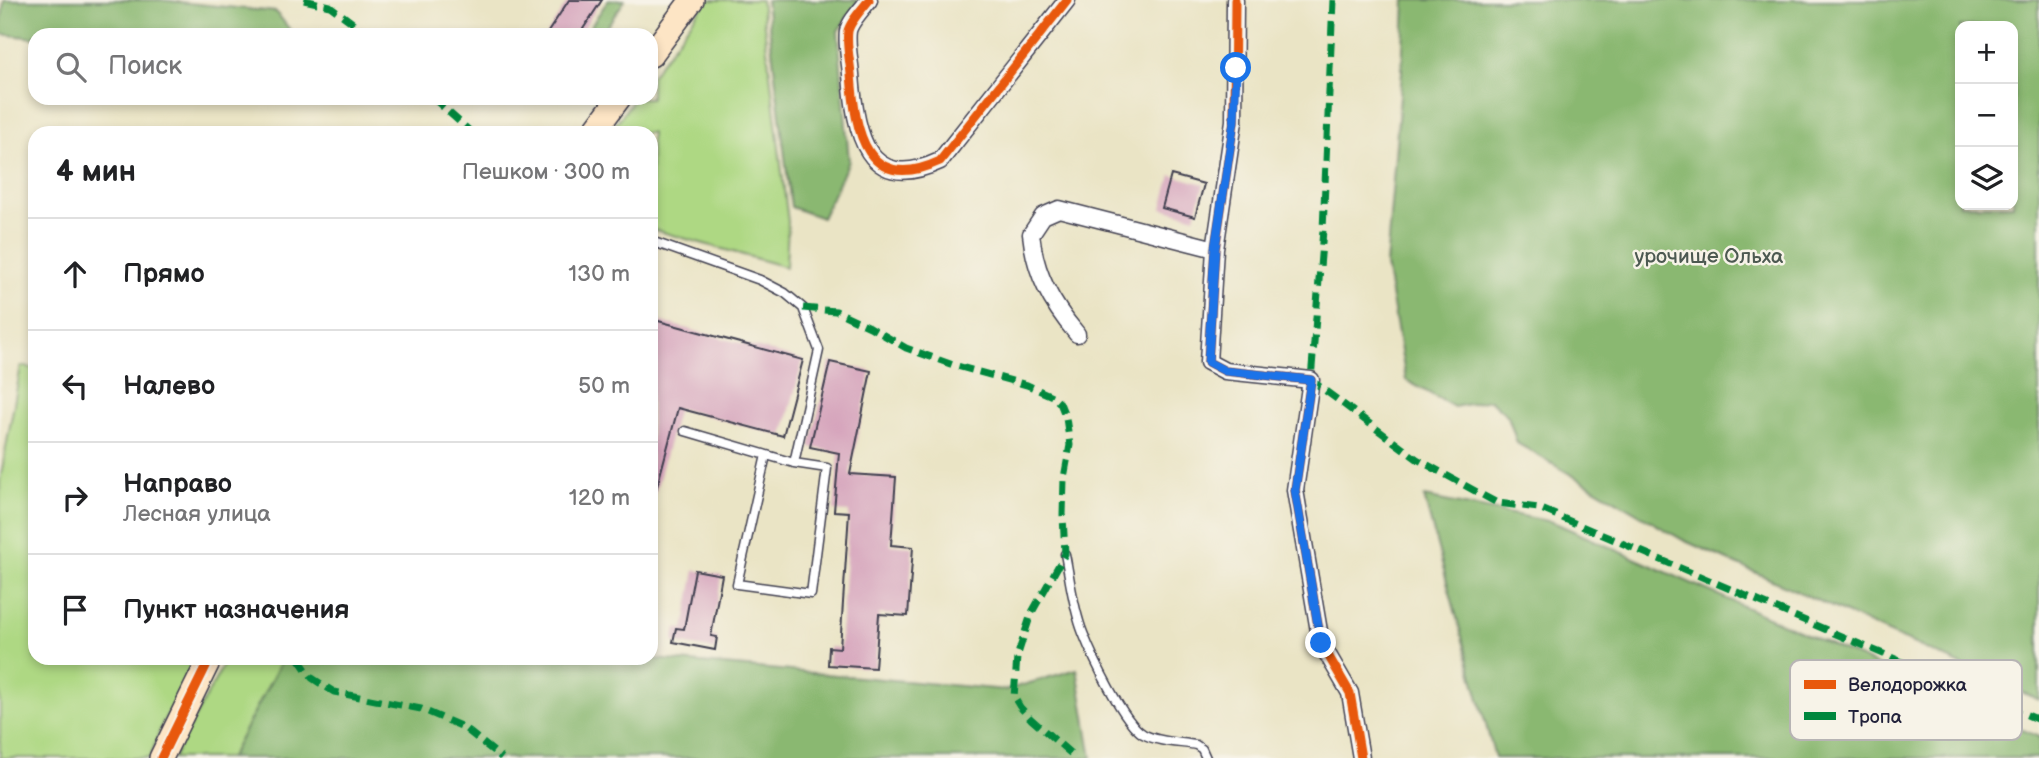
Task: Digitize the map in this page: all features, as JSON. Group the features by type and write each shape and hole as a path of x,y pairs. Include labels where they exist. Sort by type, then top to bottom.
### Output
{"street":[{"path":"658,46 692,0"},
{"path":"869,0 848,29 852,90 860,137 874,160 892,170 918,171 940,161 1068,0"},
{"path":"1235,0 1234,121 1215,248 1208,362 1225,371 1311,380 1295,490 1321,643 1350,693 1361,758"},
{"path":"598,126 614,105"},
{"path":"1077,334 1058,311 1033,258 1031,234 1043,216 1059,209 1215,248"},
{"path":"161,758 207,665"}],"lane":[{"path":"658,244 760,280 785,293 803,309 819,350 794,463"},
{"path":"685,431 794,463 827,468 811,594 737,584 766,455"},
{"path":"1065,554 1082,632 1119,706 1141,732 1153,738 1196,746 1202,749 1206,758"}],"green space":[{"path":"4,0 160,0 276,12 289,28 28,28 28,37 0,34"},
{"path":"608,0 625,0 606,28 590,28"},
{"path":"707,0 761,0 788,222 786,267 658,231 658,126 614,126 630,105 658,105 658,66"},
{"path":"766,0 859,0 838,31 849,161 822,218 791,207"},
{"name":"урочище Ольха","path":"1405,0 2039,0 2039,700 2022,692 2022,660 1950,660 1683,540 1517,443 1508,416 1490,400 1454,407 1406,380 1386,265"},
{"path":"21,366 28,368 28,665 196,665 163,722 150,758 0,758 0,480"},
{"path":"1424,497 1553,522 1865,660 1790,660 1790,740 2022,740 2022,729 2039,737 2039,758 1495,758"},
{"path":"658,659 1006,690 1077,669 1092,758 230,758 279,665 658,665"},
{"path":"223,665 279,665 230,758 173,758"}],"building":[{"path":"569,0 602,0 584,28 551,28"},
{"path":"1171,175 1204,184 1195,217 1162,208"},
{"path":"658,321 803,360 783,436 678,408 658,483"},
{"path":"830,362 871,371 850,474 896,477 891,545 913,547 908,616 879,614 875,668 828,665 829,647 840,648 849,512 834,511 839,453 810,447"},
{"path":"695,570 722,575 711,636 717,637 715,650 673,642 676,628 684,629"}],"marked path":[{"path":"304,0 330,6 360,28"},
{"path":"1333,0 1323,230 1311,380 1417,459 1497,503 1539,508 1897,660"},
{"path":"441,105 464,126"},
{"path":"803,308 836,311 906,348 953,365 1027,385 1052,396 1060,403 1066,418 1070,445 1064,478 1065,554 1031,614 1017,657 1014,697 1031,719 1076,758"},
{"path":"303,665 312,678 334,692 421,709 463,727 502,758"},
{"path":"2022,713 2039,720"}],"cycle path":[{"path":"869,0 848,31 856,117 869,152 880,164 895,170 915,169 940,161 1067,0"},
{"path":"1235,0 1234,121 1215,249 1208,362 1225,371 1311,380 1295,490 1321,643 1350,693 1361,758"},
{"path":"161,758 207,665"}],"route":[{"path":"1236,68 1234,121 1215,248 1208,362 1225,371 1311,380 1295,490 1321,643"}]}
